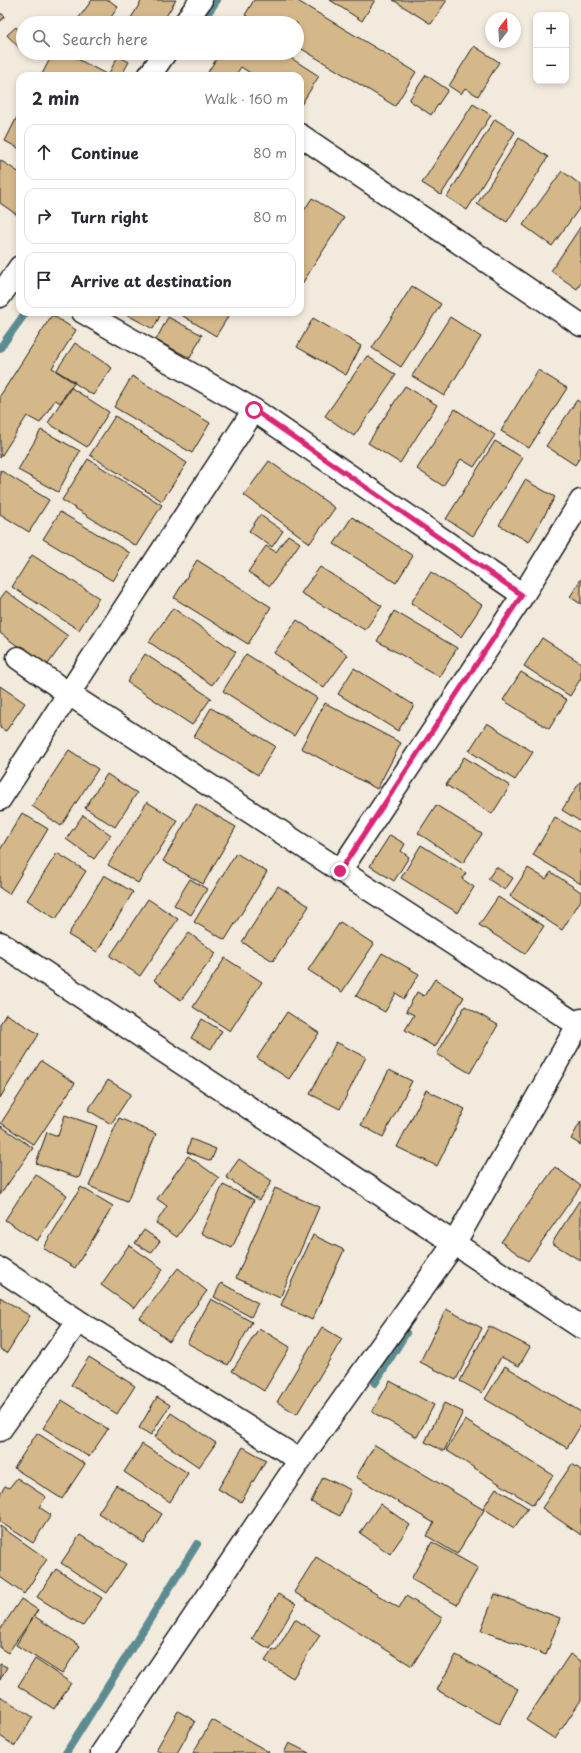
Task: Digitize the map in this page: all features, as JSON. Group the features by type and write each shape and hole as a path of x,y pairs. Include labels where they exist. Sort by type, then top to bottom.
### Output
{"street":[{"path":"190,16 201,0"},
{"path":"152,72 160,60"},
{"path":"304,137 581,325"},
{"path":"0,296 16,274"},
{"path":"90,316 254,410 522,595"},
{"path":"0,799 254,410"},
{"path":"340,871 522,595 581,501"},
{"path":"18,658 69,694 340,871 580,1024 454,1244 300,1460 102,1753"},
{"path":"0,943 581,1327"},
{"path":"0,1269 78,1321 300,1460"},
{"path":"0,1430 78,1321"}],"building":[{"path":"92,0 109,0 118,7 112,16 80,16"},
{"path":"142,0 176,0 166,16 132,16"},
{"path":"254,0 296,0 416,72 395,106 304,50 304,16 245,15"},
{"path":"330,0 375,0 362,21"},
{"path":"393,0 447,0 431,24"},
{"path":"0,13 5,16 0,22"},
{"path":"16,27 16,45 7,35"},
{"path":"474,46 499,62 478,96 465,88 461,94 449,86"},
{"path":"49,60 79,60 102,72 43,72"},
{"path":"116,60 125,60 129,62 123,72 110,72"},
{"path":"216,60 294,60 319,76 304,100 304,72 249,72 241,67 238,72 208,72"},
{"path":"426,75 448,90 431,115 409,100"},
{"path":"473,104 491,115 441,195 422,183"},
{"path":"16,119 16,147 5,141"},
{"path":"495,119 515,132 467,210 447,197"},
{"path":"519,138 548,157 507,222 477,204"},
{"path":"0,160 16,170 16,214 0,203"},
{"path":"562,171 581,185 581,206 552,246 523,225"},
{"path":"312,198 344,218 304,281 304,211"},
{"path":"581,226 581,283 577,289 551,271"},
{"path":"412,286 441,304 401,367 372,348"},
{"path":"51,316 76,330 52,368 75,382 61,403 55,400 40,423 27,416 0,458 0,396"},
{"path":"129,316 160,316 153,329"},
{"path":"183,316 228,316 216,336"},
{"path":"168,317 202,335 190,358 156,340"},
{"path":"450,317 481,337 444,396 412,376"},
{"path":"313,318 361,346 346,375 297,347"},
{"path":"75,343 112,368 93,395 56,371"},
{"path":"367,356 396,375 354,436 325,416"},
{"path":"538,370 567,388 529,448 501,431"},
{"path":"132,376 210,423 192,453 114,407"},
{"path":"405,386 437,405 400,463 368,443"},
{"path":"70,387 109,412 87,447 48,423"},
{"path":"577,400 581,403 581,456 575,465 546,446"},
{"path":"455,409 495,435 474,467 461,459 443,486 417,469"},
{"path":"115,416 187,463 162,501 90,455"},
{"path":"41,430 80,451 58,492 18,470"},
{"path":"495,441 523,458 473,536 446,519"},
{"path":"88,459 162,505 136,546 62,500"},
{"path":"269,461 335,508 310,543 244,495"},
{"path":"0,470 49,500 29,532 0,514"},
{"path":"525,480 555,497 529,542 499,525"},
{"path":"60,512 130,553 113,581 43,539"},
{"path":"260,515 283,531 272,547 249,531"},
{"path":"352,517 413,556 396,583 334,544"},
{"path":"288,535 300,543 270,586 248,572 266,546 276,552"},
{"path":"32,555 99,598 79,630 12,587"},
{"path":"197,560 271,607 248,644 174,598"},
{"path":"320,567 382,606 365,630 301,593"},
{"path":"431,572 482,605 461,637 411,603"},
{"path":"581,579 581,604 570,597"},
{"path":"6,591 68,636 46,667 0,633 0,599"},
{"path":"173,608 236,652 212,685 149,642"},
{"path":"394,611 457,648 440,677 377,641"},
{"path":"297,620 348,655 324,688 274,653"},
{"path":"542,638 581,663 581,678 570,696 524,666"},
{"path":"145,654 211,698 192,725 127,682"},
{"path":"246,654 317,698 294,736 223,691"},
{"path":"354,668 414,705 398,731 338,694"},
{"path":"521,672 567,700 549,729 503,700"},
{"path":"0,686 25,703 6,731 0,728"},
{"path":"325,703 401,743 377,789 301,748"},
{"path":"211,708 275,746 258,775 194,737"},
{"path":"487,723 533,752 515,780 469,751"},
{"path":"69,750 98,769 61,826 32,806"},
{"path":"464,757 510,786 492,814 446,785"},
{"path":"107,774 137,793 115,827 85,808"},
{"path":"581,782 581,822 562,810"},
{"path":"147,802 178,821 138,883 108,865"},
{"path":"196,804 236,827 203,884 163,861"},
{"path":"436,805 482,834 463,863 418,833"},
{"path":"22,813 48,829 9,894 0,888 0,850"},
{"path":"83,815 111,835 94,859 66,839"},
{"path":"555,817 581,833 581,884 533,855"},
{"path":"390,835 405,844 401,851 409,857 394,881 370,866"},
{"path":"421,845 466,873 462,879 474,887 458,913 401,878"},
{"path":"57,853 86,871 56,919 27,900"},
{"path":"236,853 267,872 225,940 194,922"},
{"path":"496,867 513,878 505,890 488,879"},
{"path":"528,868 546,879 551,872 581,892 581,900 562,930 510,896"},
{"path":"104,875 133,892 97,952 68,935"},
{"path":"190,879 207,889 191,915 174,905"},
{"path":"278,886 309,906 273,961 242,942"},
{"path":"498,897 544,926 525,954 479,925"},
{"path":"148,899 178,919 140,976 110,956"},
{"path":"340,922 374,944 342,992 308,970"},
{"path":"189,933 216,953 181,1000 154,980"},
{"path":"382,953 419,974 404,999 396,993 385,1012 356,996"},
{"path":"225,958 262,982 230,1031 193,1007"},
{"path":"435,979 464,997 435,1047 405,1030 414,1015 406,1011 417,992 424,996"},
{"path":"465,1006 498,1025 470,1073 437,1054"},
{"path":"287,1012 319,1033 289,1079 257,1058"},
{"path":"6,1014 39,1034 0,1098 0,1024"},
{"path":"202,1019 222,1031 211,1049 191,1038"},
{"path":"336,1042 366,1057 340,1109 310,1094"},
{"path":"41,1061 75,1083 34,1145 1,1123"},
{"path":"389,1070 412,1081 383,1137 361,1125"},
{"path":"108,1080 131,1094 111,1124 88,1110"},
{"path":"426,1090 465,1109 437,1166 397,1147"},
{"path":"65,1115 97,1126 79,1178 36,1163 47,1132 58,1136"},
{"path":"119,1118 156,1134 127,1202 89,1186"},
{"path":"581,1121 581,1145 571,1139"},
{"path":"1,1126 33,1148 0,1195 0,1127"},
{"path":"191,1139 216,1149 211,1161 187,1152"},
{"path":"188,1156 219,1178 177,1237 156,1223 167,1206 157,1199"},
{"path":"239,1159 272,1181 259,1200 226,1177"},
{"path":"555,1167 581,1186 528,1261 501,1242"},
{"path":"35,1174 67,1195 37,1241 5,1220"},
{"path":"223,1185 254,1200 232,1248 201,1233"},
{"path":"81,1187 113,1206 75,1268 43,1248"},
{"path":"275,1188 319,1207 280,1298 236,1278"},
{"path":"579,1201 581,1202 581,1261 552,1243"},
{"path":"144,1230 160,1241 151,1253 135,1243"},
{"path":"313,1235 344,1250 312,1320 281,1305"},
{"path":"129,1245 163,1269 134,1308 101,1285"},
{"path":"178,1268 207,1291 169,1341 140,1318"},
{"path":"221,1283 258,1303 251,1317 214,1297"},
{"path":"0,1297 30,1316 7,1353 0,1349"},
{"path":"211,1299 252,1322 228,1365 187,1343"},
{"path":"446,1309 482,1328 456,1380 420,1362"},
{"path":"489,1326 530,1347 519,1366 501,1357 482,1393 460,1381"},
{"path":"322,1327 342,1339 297,1414 277,1402"},
{"path":"259,1328 290,1347 264,1391 232,1371"},
{"path":"89,1357 135,1386 117,1414 71,1385"},
{"path":"505,1366 581,1412 581,1425 567,1448 485,1399"},
{"path":"390,1381 434,1405 417,1437 372,1412"},
{"path":"157,1397 170,1405 151,1435 139,1428"},
{"path":"62,1400 108,1429 89,1457 43,1428"},
{"path":"444,1403 463,1412 444,1451 425,1442"},
{"path":"171,1413 216,1443 199,1467 155,1437"},
{"path":"465,1420 553,1475 533,1505 446,1450"},
{"path":"37,1433 85,1464 62,1499 14,1468"},
{"path":"142,1444 188,1473 170,1502 124,1472"},
{"path":"375,1445 484,1510 457,1554 427,1536 434,1523 356,1477"},
{"path":"243,1447 266,1460 241,1502 218,1489"},
{"path":"572,1464 581,1470 581,1535 542,1508"},
{"path":"323,1477 351,1490 340,1516 311,1502"},
{"path":"17,1478 46,1497 39,1507 51,1515 33,1543 0,1522 0,1494 5,1486 9,1488"},
{"path":"116,1485 162,1514 144,1543 98,1513"},
{"path":"496,1488 528,1508 514,1528 483,1508"},
{"path":"380,1504 410,1525 390,1554 360,1533"},
{"path":"0,1526 47,1559 24,1594 0,1577"},
{"path":"80,1535 126,1564 107,1593 61,1563"},
{"path":"432,1542 478,1568 457,1605 411,1579"},
{"path":"316,1557 399,1608 406,1596 442,1618 412,1666 294,1592"},
{"path":"56,1569 102,1598 83,1626 37,1597"},
{"path":"278,1594 296,1604 270,1649 252,1639"},
{"path":"495,1594 560,1618 546,1655 481,1630"},
{"path":"21,1599 38,1610 8,1653 0,1648 0,1630"},
{"path":"34,1616 80,1646 62,1674 16,1645"},
{"path":"295,1619 320,1635 293,1678 265,1661 273,1649 276,1651"},
{"path":"570,1654 581,1661 581,1700 555,1739 526,1720"},
{"path":"456,1655 518,1689 499,1724 437,1690"},
{"path":"35,1659 71,1683 54,1709 18,1686"},
{"path":"0,1664 7,1667 0,1680"},
{"path":"0,1696 33,1717 15,1746 0,1736"},
{"path":"178,1711 195,1721 177,1753 162,1753 156,1750"},
{"path":"212,1720 269,1752 193,1753"},
{"path":"289,1743 309,1753 284,1753"}],"waterway":[{"path":"206,16 217,0"},
{"path":"0,348 23,316"},
{"path":"375,1383 406,1333"},
{"path":"66,1753 197,1544"}],"route":[{"path":"254,410 522,595 340,871"}]}
